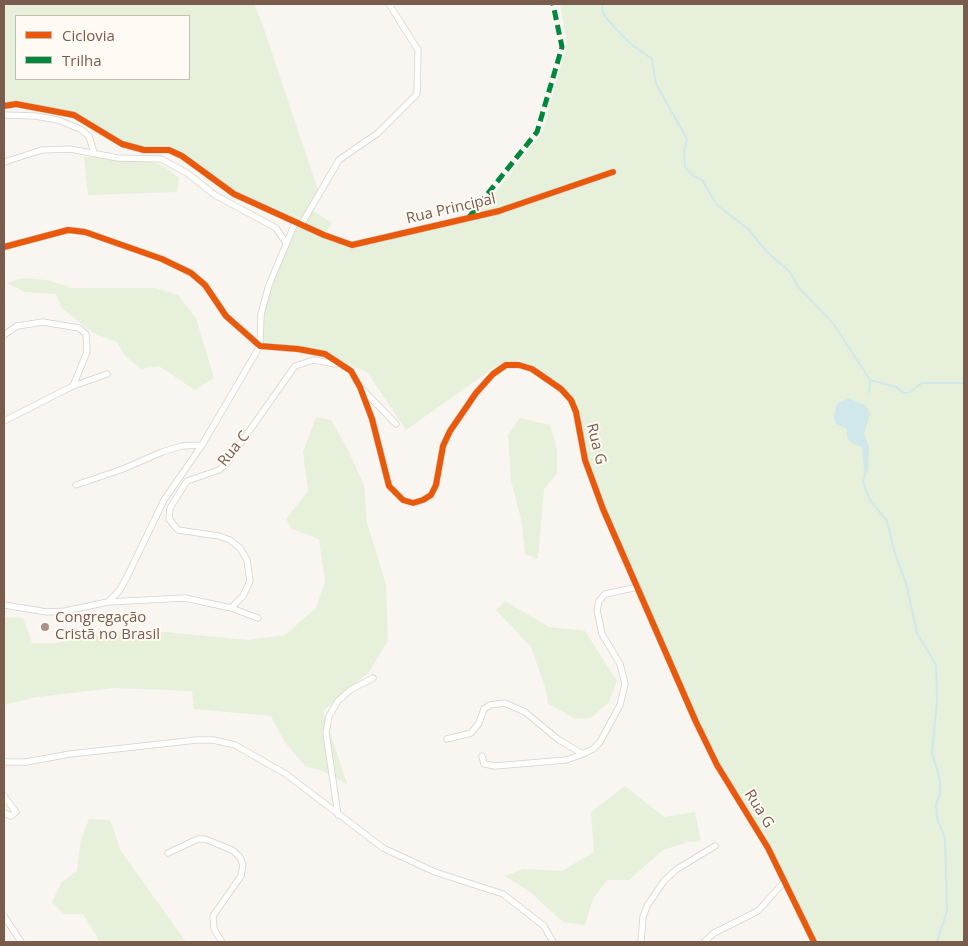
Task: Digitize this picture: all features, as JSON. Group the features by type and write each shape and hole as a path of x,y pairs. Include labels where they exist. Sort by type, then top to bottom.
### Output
{"street":[{"path":"301,225 339,160 378,133 417,94 418,50 388,4"},
{"name":"Rua Principal","path":"4,106 16,104 74,115 122,144 144,150 169,150 182,156 234,194 295,223 352,245 499,211 613,172"},
{"path":"4,115 35,116 58,120 80,128 90,136 94,153"},
{"path":"4,162 42,150 70,149 118,158 160,159 187,173 215,195 276,228 286,243"},
{"path":"108,602 119,592 164,500 202,445 260,346 260,314 269,285 295,223"},
{"path":"4,247 68,230 85,232 162,259 191,272 205,285 226,316 260,346"},
{"path":"4,335 17,326 43,322 79,328 86,334 87,352 73,386"},
{"name":"Rua G","path":"260,346 298,349 324,354 351,371 360,387 372,419 382,469 389,486 403,500 413,503 431,495 436,485 443,446 450,431 476,393 493,374 506,366 519,364 532,369 561,389 571,400 576,412 585,460 696,722 717,765 768,848 814,942"},
{"name":"Rua C","path":"232,608 242,596 250,581 247,560 240,548 230,540 219,536 189,533 178,530 172,525 169,519 170,508 178,492 187,481 219,470 226,464 295,366 302,362 314,360 331,362 351,371"},
{"path":"4,422 73,386 107,374"},
{"path":"360,387 396,424"},
{"path":"76,485 123,469 162,452 182,446 202,445"},
{"path":"482,756 484,764 496,766 566,760 583,754 600,742 620,705 624,692 624,674 602,634 598,622 599,601 606,594 638,587"},
{"path":"4,605 47,612 65,611 108,602 185,598 232,608 258,618"},
{"path":"338,815 326,733 329,716 338,701 350,690 373,678"},
{"path":"446,739 471,733 479,723 484,709 490,706 505,704 525,712 559,740 583,754"},
{"path":"4,762 214,740 235,745 286,774 383,848 435,872 503,894 540,921 548,930 553,942"},
{"path":"4,796 16,812 11,816 4,812"},
{"path":"168,853 198,839 205,839 232,850 240,857 243,866 241,876 230,894 218,906 213,916 214,929 222,942"},
{"path":"641,942 643,917 659,887 677,869 715,846"},
{"path":"704,942 714,933 758,911 784,882"},
{"path":"4,916 21,942"}],"green space":[{"path":"4,4 254,4 317,187 320,190 310,209 332,223 324,235 352,245 467,219 485,206 543,131 567,43 560,4 964,4 964,942 813,942 784,882 717,765 585,460 571,400 520,360 495,367 406,430 367,372 325,354 260,346 261,314 295,223 234,194 169,150 144,150 122,144 74,115 16,104 4,106"},
{"path":"84,157 136,157 155,163 166,168 179,178 177,192 88,195"},
{"path":"22,278 47,280 72,288 156,288 178,295 196,318 214,378 195,390 159,366 141,369 125,356 117,342 93,333 62,308 56,294 25,292 7,283"},
{"path":"316,417 331,420 348,450 364,485 367,523 386,584 388,641 369,672 323,711 347,784 320,770 305,766 284,741 271,716 194,709 192,691 115,688 37,697 4,705 4,617 23,618 32,643 55,643 133,629 248,640 285,635 316,608 325,582 319,539 292,529 286,519 308,491 303,452"},
{"path":"520,418 550,425 557,449 557,474 544,489 538,559 525,554 522,523 511,481 508,435"},
{"path":"505,601 549,627 585,631 617,681 609,702 591,718 576,719 548,704 546,690 531,647 496,610"},
{"path":"625,786 664,817 695,812 701,841 688,842 663,850 629,880 607,880 593,899 585,925 563,922 530,892 505,876 523,869 562,871 594,852 591,812"},
{"path":"89,819 110,820 121,851 186,942 100,942 83,914 64,914 52,902 61,883 77,871 81,840"}],"water":[{"path":"848,398 866,406 870,414 864,434 869,447 868,473 864,470 862,447 851,443 847,437 847,429 835,423 834,417 837,404"}],"waterway":[{"path":"602,4 603,14 615,28 631,44 652,59 656,84 687,139 684,153 685,167 693,176 702,180 717,205 748,229 767,252 790,272 798,287 833,323 870,380 869,392"},
{"path":"870,380 896,387 904,393 910,392 922,383 964,383"},
{"path":"866,470 863,482 870,500 887,521 895,554 906,583 917,633 936,665 937,701 932,753 940,780 940,794 936,804 937,818 945,839 947,911 937,942"}],"marked path":[{"path":"469,217 537,132 562,47 553,4"}],"cycle path":[{"path":"4,106 16,104 74,115 122,144 144,150 169,150 182,156 234,194 324,235 352,245 499,211 613,172"},
{"path":"4,247 68,230 85,232 162,259 191,273 205,285 226,316 260,346 298,349 325,354 351,371 360,387 372,419 389,486 403,500 413,503 431,495 436,485 443,446 450,431 476,393 493,374 506,365 519,365 532,369 561,389 571,400 576,412 585,460 603,509 696,722 717,765 768,848 814,942"}],"place":[{"name":"Congregação Cristã no Brasil","path":"45,627"}]}
